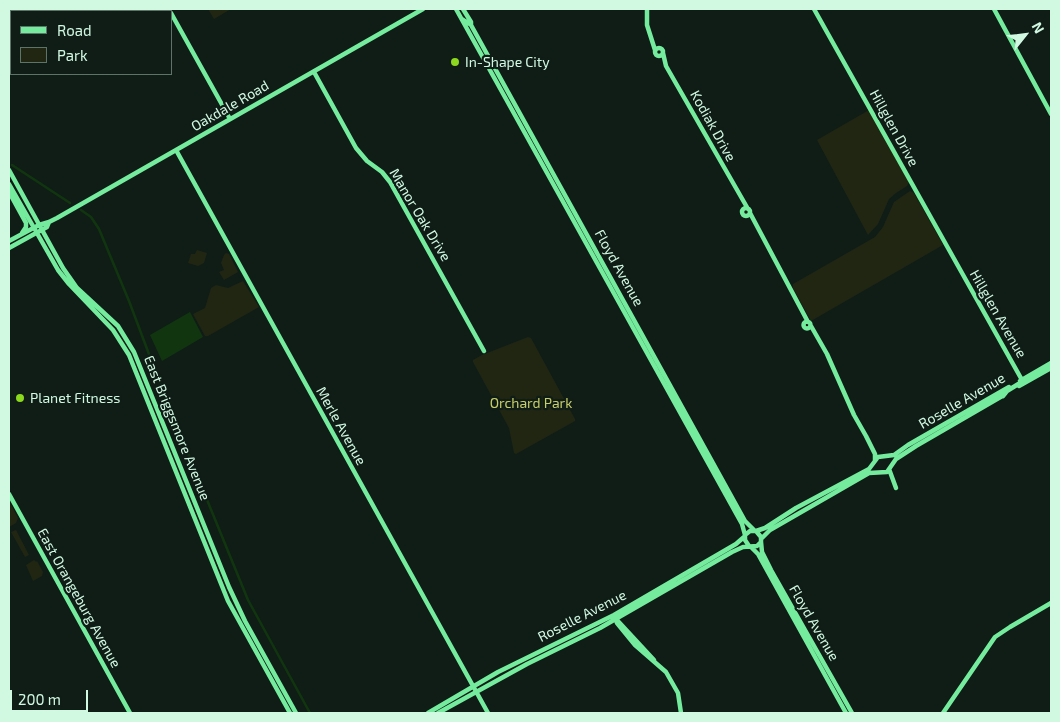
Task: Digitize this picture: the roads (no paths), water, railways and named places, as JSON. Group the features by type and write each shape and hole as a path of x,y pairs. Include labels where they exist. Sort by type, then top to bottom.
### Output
{"street":[{"name":"Oakdale Road","path":"9,242 39,225 49,222 423,9"},
{"name":"Floyd Avenue","path":"456,9 742,524 745,536"},
{"path":"464,9 471,25"},
{"name":"Kodiak Drive","path":"647,9 646,21 657,49 741,198 746,212 756,224 802,309 808,325 827,354 854,415 877,452 883,457"},
{"name":"Hillglen Drive","path":"814,9 954,259"},
{"path":"994,9 1051,114"},
{"path":"172,15 230,119"},
{"name":"Floyd Avenue","path":"461,18 471,25 745,521 755,531"},
{"name":"Manor Oak Drive","path":"314,72 356,148 390,182 484,350"},
{"name":"Merle Avenue","path":"176,150 488,713"},
{"name":"East Briggsmore Avenue","path":"9,170 71,280 115,323 134,352 229,587 245,621 296,713"},
{"name":"East Briggsmore Avenue","path":"9,184 60,274 113,330 127,351 228,601 290,713"},
{"path":"9,192 26,224 20,235"},
{"name":"Oakdale Road","path":"9,248 47,227 49,222"},
{"name":"Hillglen Avenue","path":"954,259 1022,380"},
{"name":"Roselle Avenue","path":"883,457 894,455 908,445 1051,363"},
{"name":"Roselle Avenue","path":"890,468 898,458 916,446 1051,368"},
{"path":"1003,396 1022,380"},
{"name":"Kodiak Drive","path":"866,436 875,461"},
{"path":"883,457 889,460 896,488 887,475 871,472 770,530 756,546 750,546 745,542 745,536 748,531 755,531 765,528 804,503 869,469 875,461 883,457"},
{"path":"875,461 875,468 881,473"},
{"path":"881,473 890,468"},
{"name":"East Orangeburg Avenue","path":"9,494 130,713"},
{"path":"755,531 760,534 761,540"},
{"name":"Roselle Avenue","path":"615,617 738,544 745,536"},
{"name":"Floyd Avenue","path":"761,540 762,552 852,713"},
{"name":"Floyd Avenue","path":"750,546 758,553 846,713"},
{"name":"Roselle Avenue","path":"438,713 522,660 615,617 732,552 750,546"},
{"path":"767,572 770,573 777,587 780,585"},
{"path":"784,603 787,602 798,622 800,622"},
{"path":"943,713 996,638 1010,626 1051,603"},
{"path":"615,617 617,623 629,639 666,672 676,687 681,713"},
{"name":"Roselle Avenue","path":"428,713 474,689"}],"waterway":[{"path":"12,165 70,203"},
{"path":"81,210 91,217 99,229 248,600 310,713"}],"place":[{"name":"In-Shape City","path":"455,62"},
{"name":"Planet Fitness","path":"20,398"}],"park label":[{"name":"Orchard Park","path":"531,403"}]}
